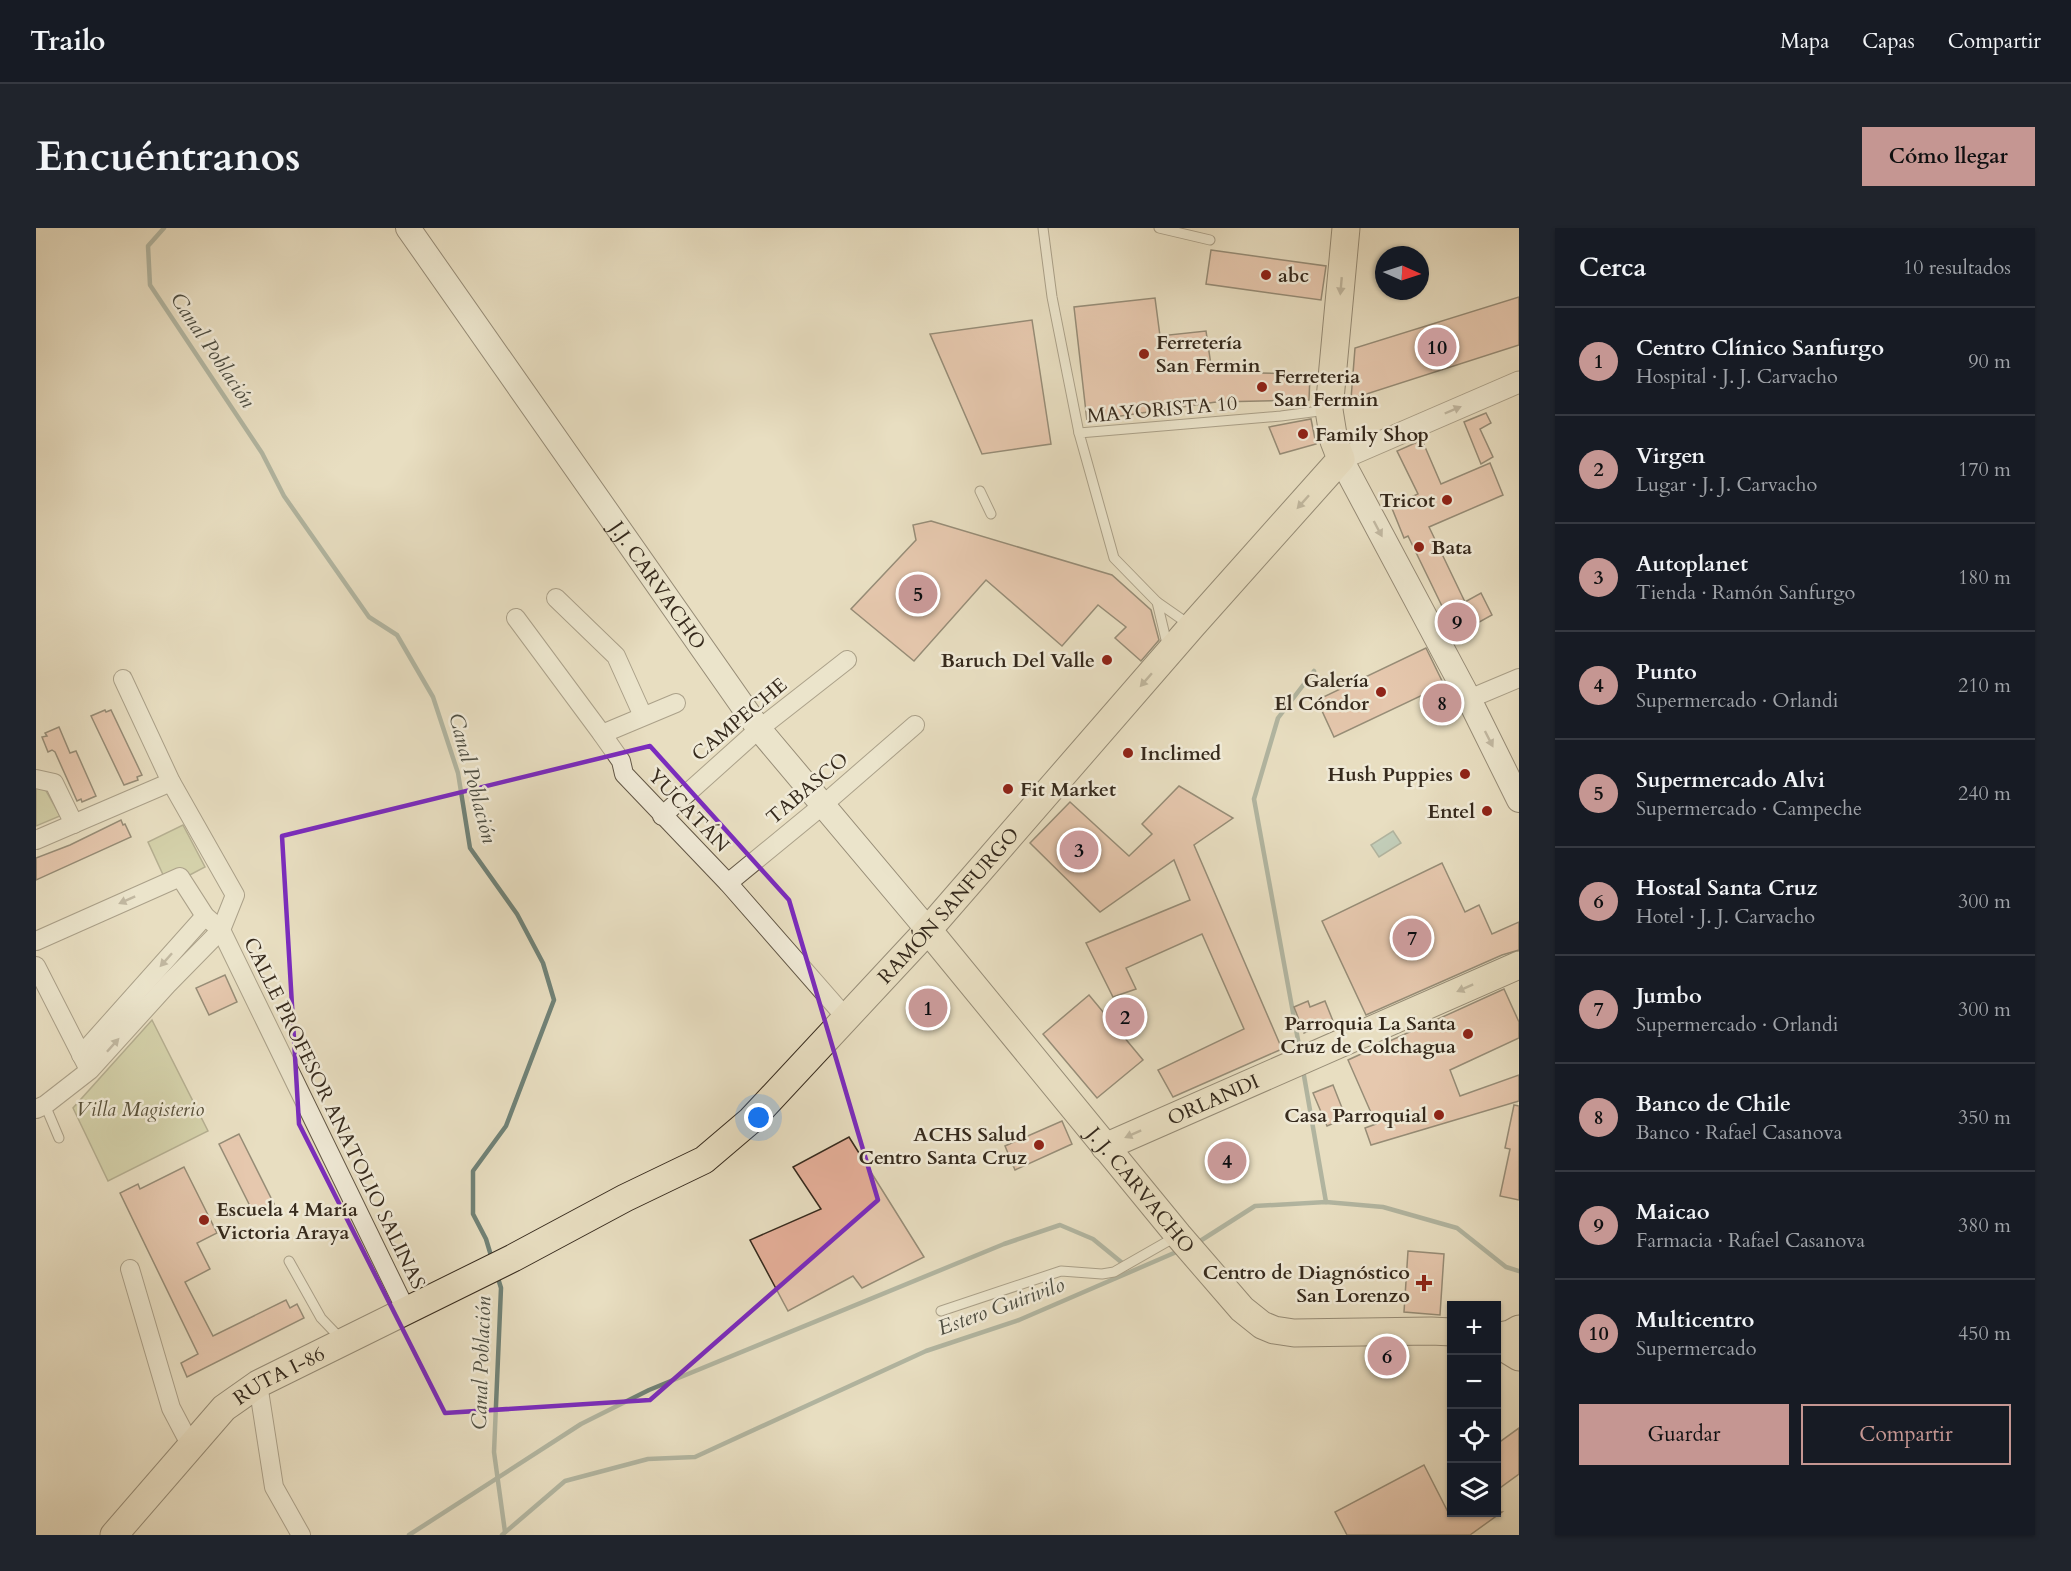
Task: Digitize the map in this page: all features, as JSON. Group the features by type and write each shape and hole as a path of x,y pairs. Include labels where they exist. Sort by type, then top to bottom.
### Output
{"main road":[{"name":"J.J. CARVACHO","path":"408,228 759,729 928,930"},
{"path":"1346,228 1329,410 1334,441 1341,459 1469,699 1519,800"},
{"name":"RAMÓN SANFURGO","path":"487,1270 625,1198 704,1160 752,1120 928,930 1192,626 1341,459"},
{"name":"J. J. CARVACHO","path":"928,930 1105,1147 1216,1280 1251,1318 1284,1332 1447,1332"},
{"name":"ORLANDI","path":"1105,1147 1519,965"},
{"name":"RUTA I-86","path":"114,1535 224,1408 258,1384 487,1270"},
{"path":"1501,1336 1519,1329"},
{"path":"1501,1346 1519,1357"}],"street":[{"path":"1341,459 1519,382"},
{"path":"556,598 616,656 642,716"},
{"name":"YUCATÁN","path":"516,618 602,734 621,762 624,774 728,883 846,1019"},
{"name":"CAMPECHE","path":"663,816 759,729 847,660"},
{"path":"1469,699 1519,678"},
{"name":"CALLE PROFESOR ANATOLIO SALINAS","path":"123,679 171,782 235,895 221,930 406,1310"},
{"path":"602,734 676,703"},
{"name":"TABASCO","path":"728,883 915,725"},
{"path":"36,779 54,783 74,824"},
{"path":"36,840 171,782"},
{"path":"36,941 180,877 205,916 221,930 40,1107"},
{"path":"86,1063 205,916"},
{"path":"36,966 86,1063"},
{"path":"130,1269 171,1408 191,1446"},
{"path":"258,1384 274,1487 301,1535"}],"lane":[{"path":"1043,228 1052,297 1079,434"},
{"path":"1159,228 1210,240"},
{"name":"MAYORISTA 10","path":"1192,626 1157,602 1114,558 1079,434 1329,410"},
{"path":"980,491 991,514"},
{"path":"1157,602 1169,653"},
{"path":"40,1107 59,1138"},
{"path":"941,1311 1060,1271 1102,1274 1114,1272 1181,1238"},
{"path":"289,1261 321,1317 343,1341"}],"highlighted area":[{"path":"650,746 789,900 878,1200 650,1400 445,1413 299,1124 282,836"}],"green space":[{"path":"36,788 45,789 60,816 36,826"},
{"path":"183,825 205,867 186,877 165,879 148,842"},
{"name":"Villa Magisterio","path":"152,1020 208,1131 108,1181 73,1108"}],"water":[{"path":"1393,831 1401,843 1379,857 1371,845"}],"building":[{"name":"abc","path":"1211,250 1326,266 1321,300 1206,284"},
{"path":"1519,297 1519,345 1351,399 1355,348"},
{"name":"Ferretería San Fermin","path":"1155,298 1160,336 1206,331 1212,372 1310,374 1309,400 1216,402 1087,421 1074,307"},
{"path":"1032,320 1051,444 982,454 930,334"},
{"path":"1486,413 1491,423 1480,429 1493,457 1481,464 1464,422"},
{"path":"1311,419 1316,444 1280,454 1269,427"},
{"path":"1422,440 1441,484 1490,463 1503,495 1429,527 1465,602 1481,593 1492,615 1456,635 1408,536 1404,538 1391,506 1418,494 1397,451"},
{"path":"931,521 1112,575 1151,610 1159,640 1141,661 1115,638 1126,627 1098,605 1062,646 986,580 914,661 851,609 916,540 913,525"},
{"name":"Galería El Cóndor","path":"1426,648 1444,685 1334,737 1317,700"},
{"path":"105,710 106,712 111,710 142,775 137,777 138,780 124,785 91,716"},
{"path":"59,727 70,753 76,751 96,796 82,802 81,799 77,801 55,752 52,750 48,752 42,737 47,736 45,733"},
{"path":"1179,786 1233,818 1194,845 1282,1049 1173,1097 1158,1070 1244,1029 1202,934 1126,968 1136,989 1113,997 1086,943 1190,900 1174,860 1100,912 1030,843 1070,802 1129,856 1152,834 1142,824"},
{"path":"121,820 131,837 36,880 36,858 70,845"},
{"path":"1442,863 1465,912 1479,905 1492,934 1519,922 1519,950 1502,955 1366,1015 1322,921"},
{"path":"225,975 237,1002 209,1015 196,988"},
{"path":"1504,989 1519,1022 1519,1038 1450,1070 1460,1096 1519,1075 1519,1101 1371,1145 1365,1128 1376,1124 1348,1060"},
{"path":"1089,995 1143,1060 1097,1098 1043,1034"},
{"path":"1308,1001 1310,1007 1325,1001 1333,1021 1304,1033 1294,1007"},
{"path":"1333,1085 1346,1118 1327,1126 1313,1093"},
{"path":"1514,1105 1519,1106 1519,1200 1500,1196 1510,1149 1505,1148"},
{"name":"ACHS Salud Centro Santa Cruz","path":"1062,1121 1072,1144 1015,1170 1005,1146"},
{"path":"239,1134 274,1204 254,1214 219,1144"},
{"path":"849,1137 924,1257 862,1288 853,1276 788,1311 750,1240 821,1209 793,1167"},
{"path":"184,1167 217,1233 197,1243 210,1269 185,1282 213,1336 286,1300 290,1308 297,1304 304,1318 187,1377 181,1363 198,1354 120,1193 138,1184 140,1189"},
{"name":"Centro de Diagnóstico San Lorenzo","path":"1408,1251 1444,1254 1440,1315 1404,1312"},
{"path":"1519,1428 1519,1474 1501,1487 1501,1463 1501,1441"},
{"path":"1424,1465 1447,1510 1447,1517 1495,1517 1470,1535 1347,1535 1335,1512"}],"waterway":[{"name":"Canal Población","path":"164,228 148,246 150,285 262,453 284,496 369,617 397,635 433,697 458,773 470,848 517,914 543,963 554,1000 506,1126 473,1171 473,1214 486,1239 492,1259"},
{"path":"1300,1051 1254,799 1278,718 1314,671"},
{"path":"1303,1070 1326,1202"},
{"name":"Estero Guirivilo","path":"1197,1243 1255,1206 1326,1202 1383,1207 1457,1228 1506,1267 1519,1271"},
{"path":"409,1535 581,1424 649,1390 1004,1244 1060,1225 1093,1239 1126,1266"},
{"name":"Estero Guirivilo","path":"502,1535 565,1481 648,1459 695,1457 926,1351 1019,1320 1181,1250"},
{"name":"Canal Población","path":"497,1275 501,1288 494,1452 505,1532"}],"place":[{"name":"abc","path":"1266,275"},
{"name":"Multicentro","path":"1437,347"},
{"name":"Ferretería San Fermin","path":"1144,354"},
{"name":"Ferreteria San Fermin","path":"1262,387"},
{"name":"Family Shop","path":"1303,434"},
{"name":"Tricot","path":"1447,500"},
{"name":"Bata","path":"1419,547"},
{"name":"Supermercado Alvi","path":"918,594"},
{"name":"Maicao","path":"1457,622"},
{"name":"Baruch Del Valle","path":"1107,660"},
{"name":"Galería El Cóndor","path":"1381,692"},
{"name":"Banco de Chile","path":"1442,703"},
{"name":"Inclimed","path":"1128,753"},
{"name":"Hush Puppies","path":"1465,774"},
{"name":"Fit Market","path":"1008,789"},
{"name":"Entel","path":"1487,811"},
{"name":"Autoplanet","path":"1079,850"},
{"name":"Jumbo","path":"1412,938"},
{"name":"Centro Clínico Sanfurgo","path":"928,1008"},
{"name":"Virgen","path":"1125,1017"},
{"name":"Parroquia La Santa Cruz de Colchagua","path":"1468,1034"},
{"name":"Casa Parroquial","path":"1439,1115"},
{"name":"ACHS Salud Centro Santa Cruz","path":"1039,1145"},
{"name":"Punto","path":"1227,1161"},
{"name":"Escuela 4 María Victoria Araya","path":"204,1220"},
{"name":"Centro de Diagnóstico San Lorenzo","path":"1424,1283"},
{"name":"Hostal Santa Cruz","path":"1387,1356"}]}
